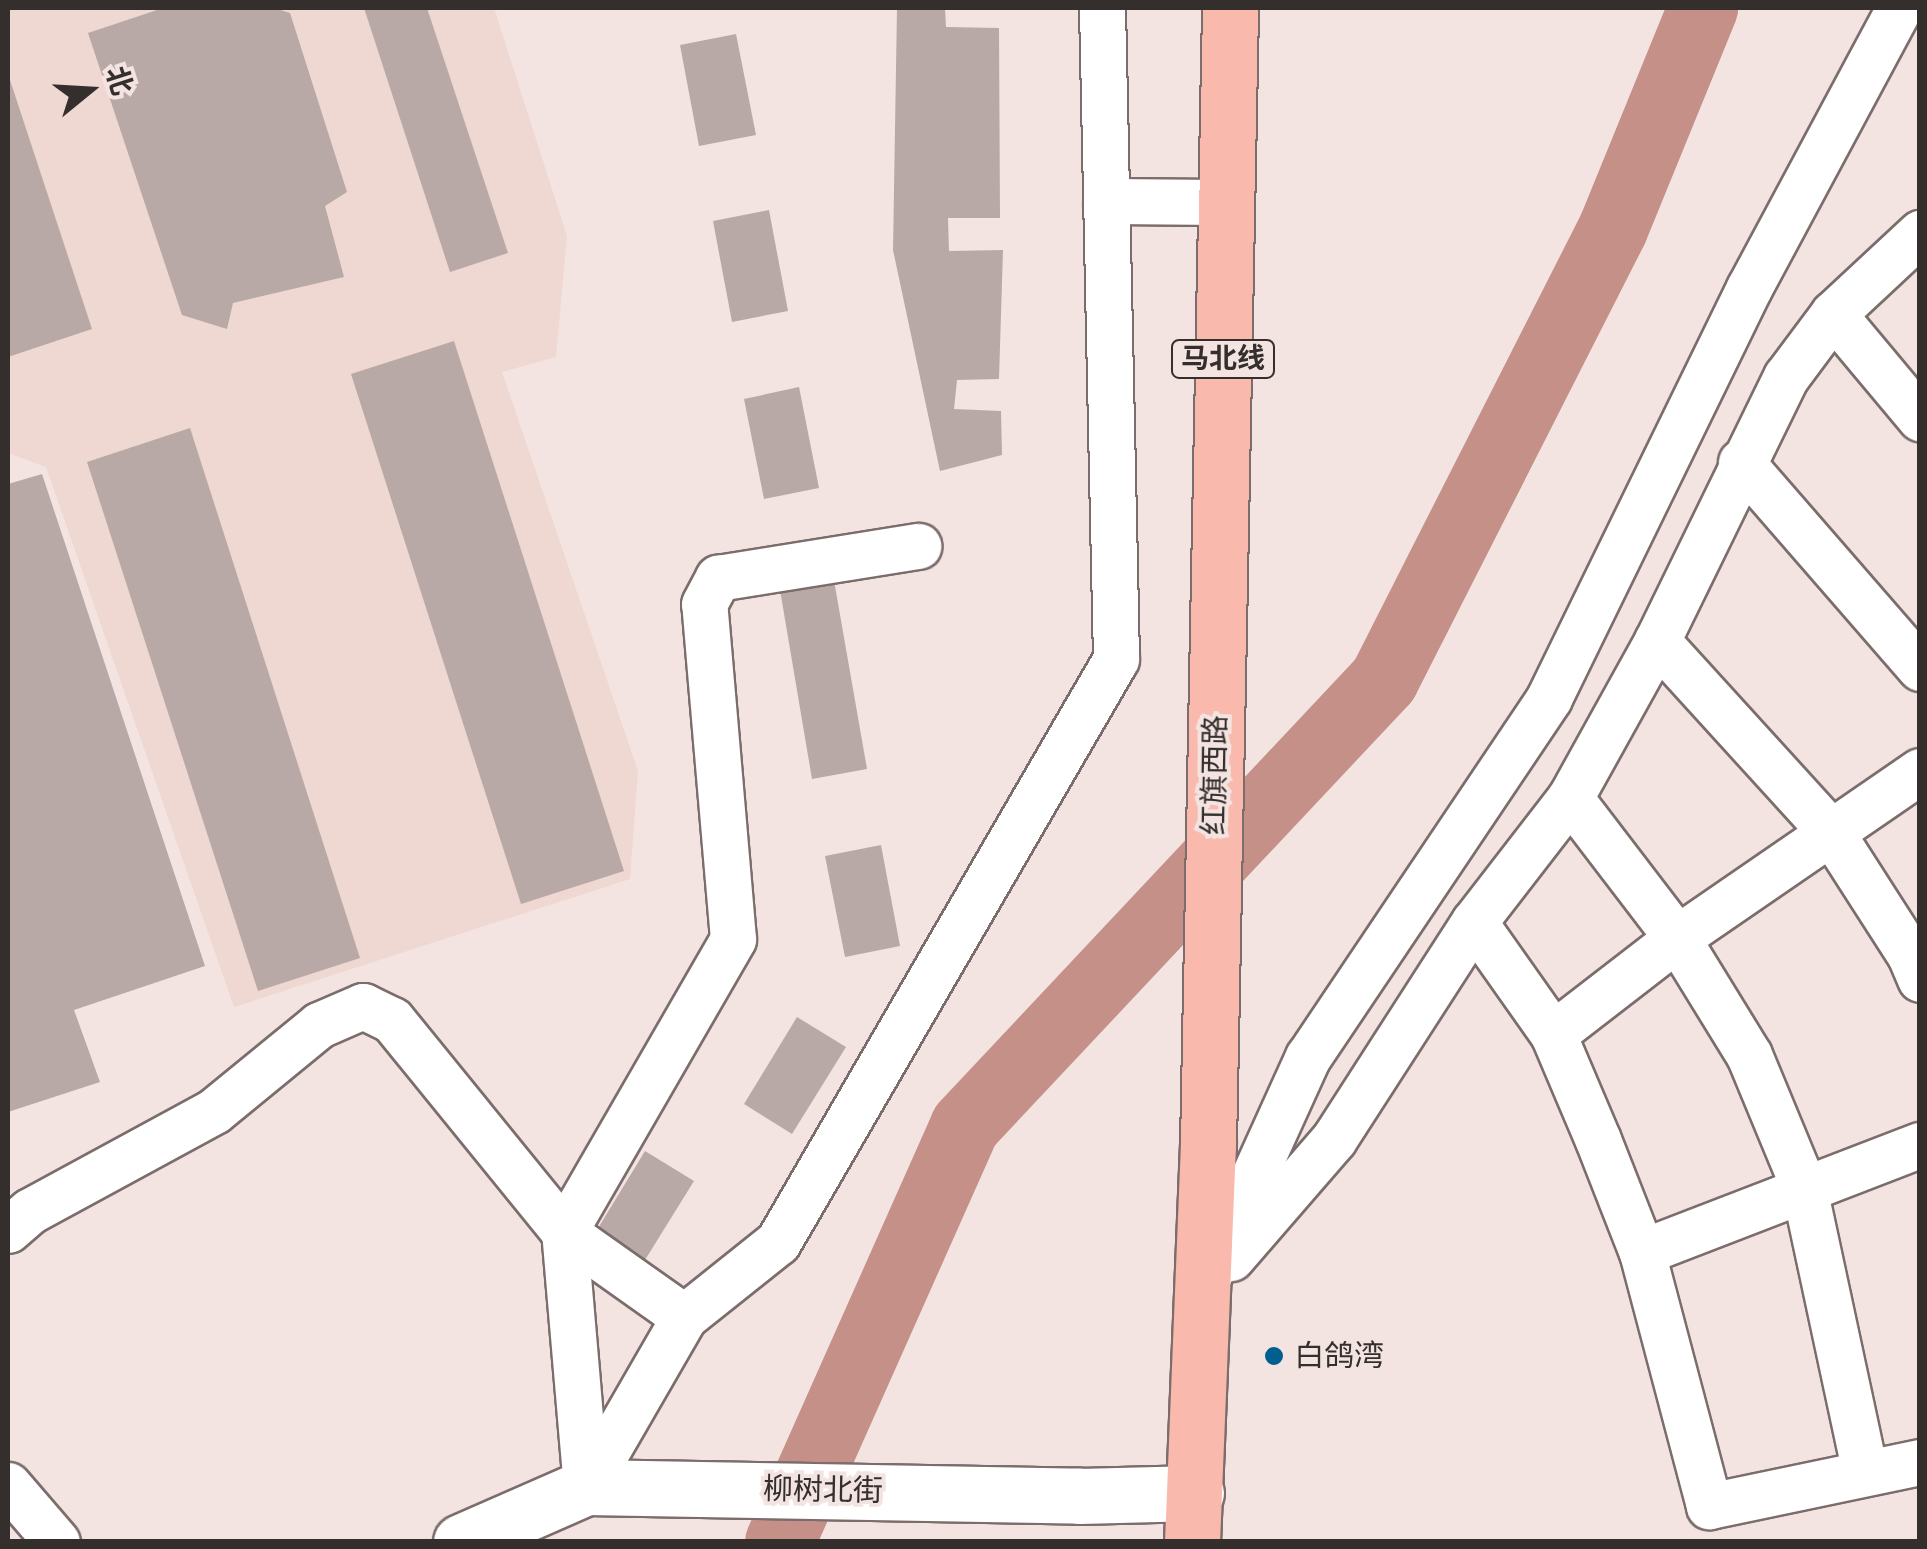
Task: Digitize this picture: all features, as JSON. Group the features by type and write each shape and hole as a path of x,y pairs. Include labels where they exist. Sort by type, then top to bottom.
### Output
{"main road":[{"name":"红旗西路","path":"1194,1517 1208,1146 1230,8"}],"street":[{"path":"586,1487 684,1317 778,1242 1116,659 1102,8"},
{"path":"1203,1288 1308,1058 1550,698 1749,288 1899,8"},
{"path":"1106,201 1226,202"},
{"path":"1203,1288 1334,1139 1474,922 1570,798 1657,641 1741,462 1786,377 1833,314 1920,233"},
{"path":"1833,314 1920,418"},
{"path":"1741,462 1920,668"},
{"path":"586,1487 564,1232 733,939 704,604 718,578 918,546"},
{"path":"1657,641 1831,832 1910,954 1920,979"},
{"path":"1553,1034 1677,938 1920,771"},
{"path":"1570,798 1677,938 1749,1055 1804,1188 1865,1474"},
{"path":"1474,922 1553,1034 1642,1252 1708,1506 1920,1462"},
{"path":"8,1230 30,1211 214,1111 319,1025 363,1006 392,1020 564,1232 684,1317"},
{"path":"1642,1252 1920,1145"},
{"path":"8,1485 58,1542"},
{"name":"柳树北街","path":"461,1542 586,1487 1078,1496 1194,1517"}],"shaded area":[{"path":"8,8 494,8 567,236 556,357 502,372 638,771 630,879 234,1007 46,467 8,453"}],"building":[{"path":"163,8 274,8 290,13 347,192 325,206 344,277 233,303 227,329 182,315 88,33"},
{"path":"364,8 427,8 508,253 450,272"},
{"path":"897,8 945,8 946,27 999,28 1000,218 948,218 949,251 1003,250 999,379 957,380 954,409 1001,411 1002,455 940,471 893,250"},
{"path":"736,34 756,135 699,146 680,45"},
{"path":"8,74 92,329 8,357"},
{"path":"769,210 788,311 732,322 713,221"},
{"path":"454,341 624,871 521,904 351,374"},
{"path":"799,387 819,488 764,499 744,399"},
{"path":"190,428 360,958 258,991 87,462"},
{"path":"42,474 205,966 74,1010 100,1082 8,1112 8,484"},
{"path":"832,569 867,769 812,779 778,578"},
{"path":"881,845 900,946 845,957 825,856"},
{"path":"797,1017 846,1047 792,1134 744,1104"},
{"path":"645,1151 694,1181 640,1268 592,1238"}],"waterway":[{"path":"780,1542 965,1126 1384,680 1613,229 1703,8"}],"place":[{"name":"白鸽湾","path":"1274,1356"}]}
